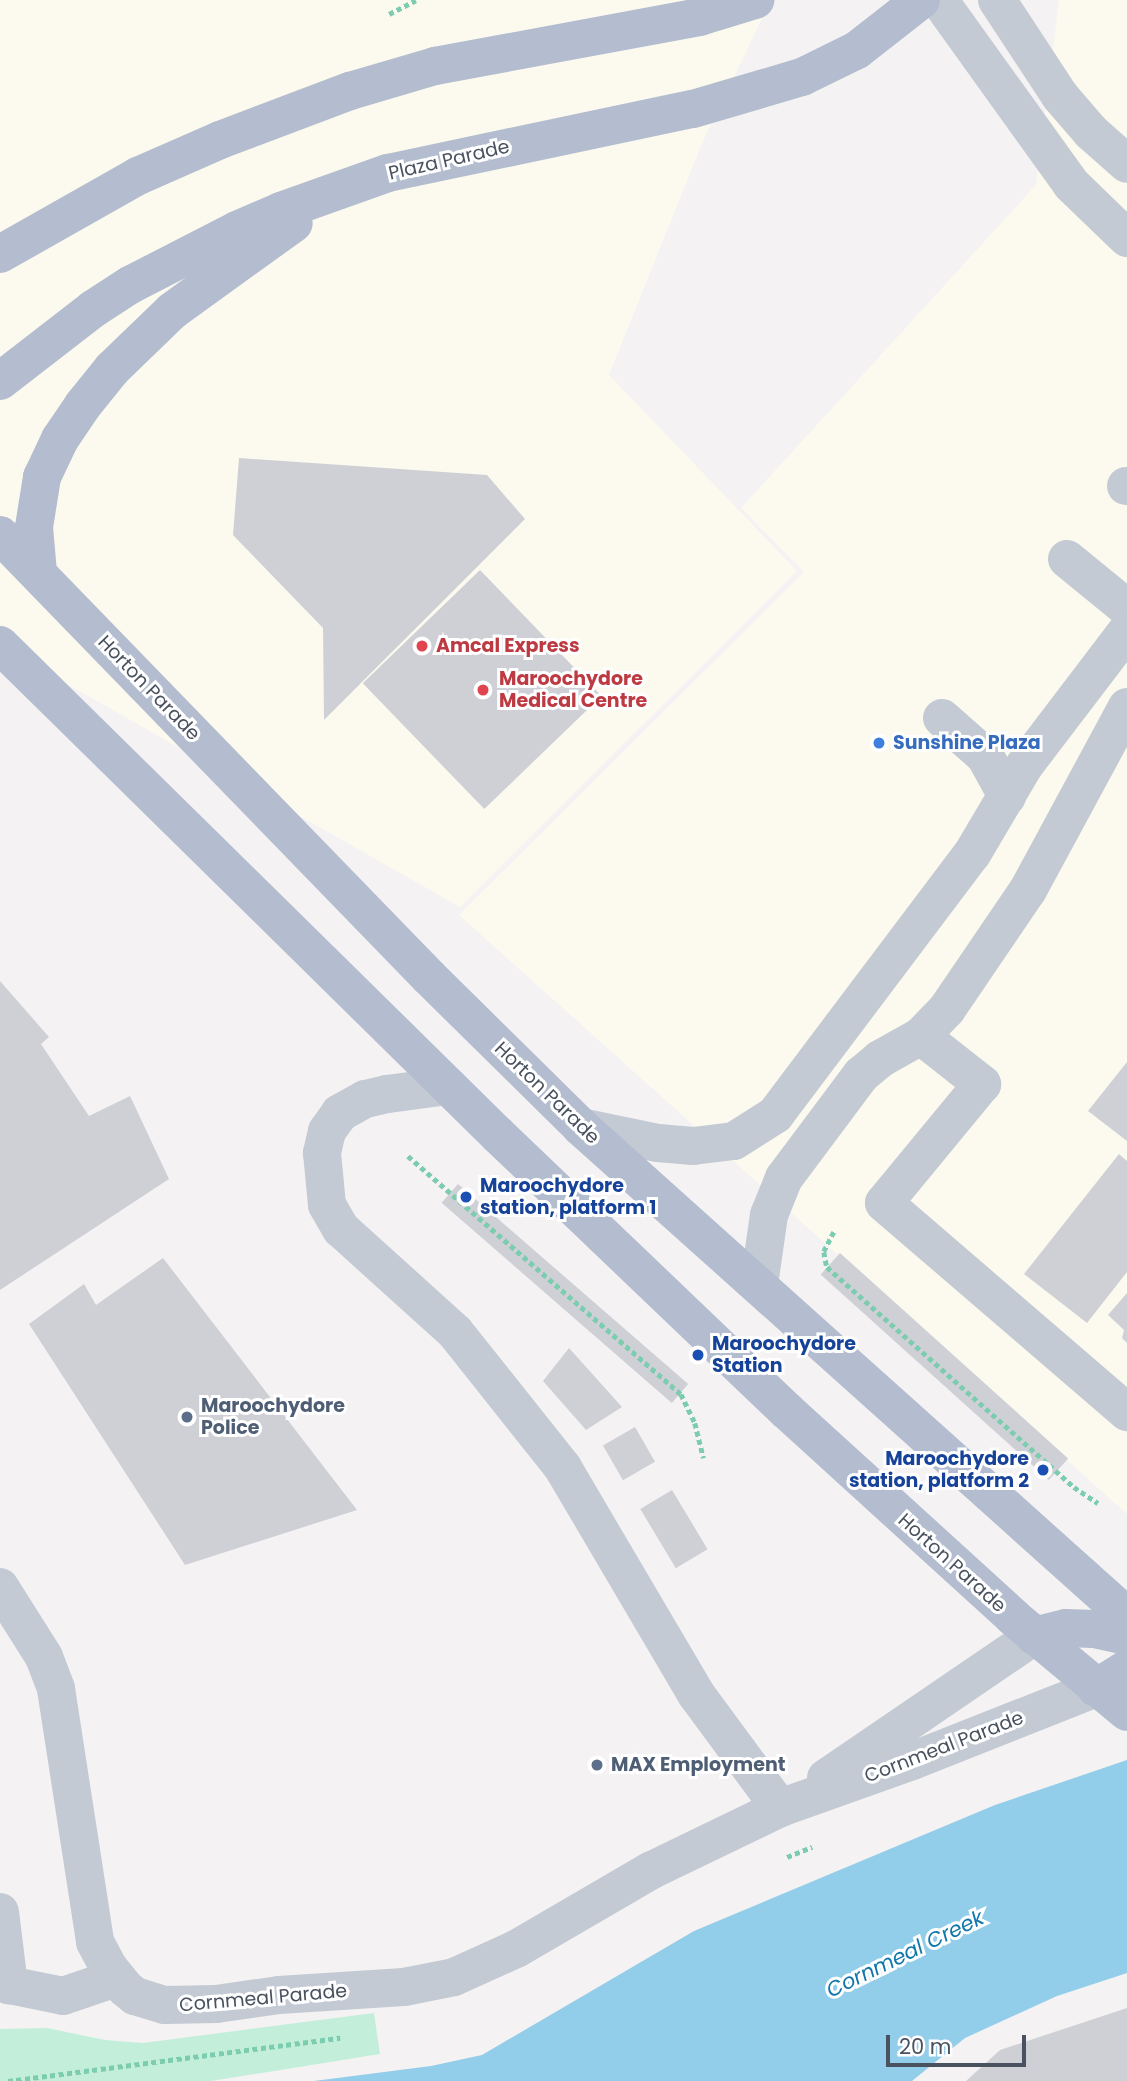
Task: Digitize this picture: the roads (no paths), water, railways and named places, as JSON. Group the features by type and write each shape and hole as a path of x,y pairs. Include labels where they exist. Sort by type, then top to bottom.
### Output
{"main road":[{"path":"0,254 138,176 220,140 350,91 435,66 699,17 755,0"},
{"name":"Plaza Parade","path":"0,381 93,309 130,285 237,230 349,186 444,159 693,109 802,76 857,50 921,0"},
{"path":"38,573 34,527 43,477 60,439 99,385 181,303 349,186"},
{"name":"Horton Parade","path":"0,535 429,977 581,1127 1127,1616"},
{"name":"Horton Parade","path":"0,645 448,1086 787,1411 1034,1636 1112,1678 1127,1712"},
{"path":"1034,1636 1066,1628 1094,1629 1127,1636"}],"street":[{"path":"939,0 1084,198 1127,238"},
{"path":"997,0 1036,63 1076,117 1127,164"},
{"path":"1067,559 1127,608"},
{"path":"581,1127 658,1143 693,1146 734,1141 769,1121 972,854 1037,749 1127,631"},
{"path":"1037,749 1086,714 1105,705 1127,701"},
{"path":"759,1285 769,1215 790,1169 861,1075 880,1059 921,1036 947,1009 1028,890 1127,707"},
{"path":"942,718 985,756 1007,796"},
{"path":"921,1036 982,1084 884,1203 1127,1412"},
{"path":"448,1086 365,1099 340,1113 327,1131 323,1153 327,1205 341,1229 455,1332 563,1468 696,1694 785,1806"},
{"name":"Cornmeal Parade","path":"0,1587 44,1657 56,1689 95,1942 116,1978 135,1996 165,2006 429,1983 495,1960 652,1870 785,1806 912,1761 1112,1678"},
{"name":"Cornmeal Parade","path":"785,1806 1034,1636"},
{"path":"0,1912 5,1985 63,1996 116,1978"}],"water":[{"name":"Cornmeal Creek","path":"1127,1760 1127,1973 1057,1996 965,2038 912,2081 314,2081 431,2066 482,2055 694,1931 995,1805"}],"place":[{"name":"Amcal Express","path":"422,646"},
{"name":"Maroochydore Medical Centre","path":"483,690"},
{"name":"Sunshine Plaza","path":"879,743"},
{"name":"Maroochydore station, platform 1","path":"466,1197"},
{"name":"Maroochydore Station","path":"698,1355"},
{"name":"Maroochydore Police","path":"187,1417"},
{"name":"Maroochydore station, platform 2","path":"1043,1470"},
{"name":"MAX Employment","path":"597,1765"}]}
